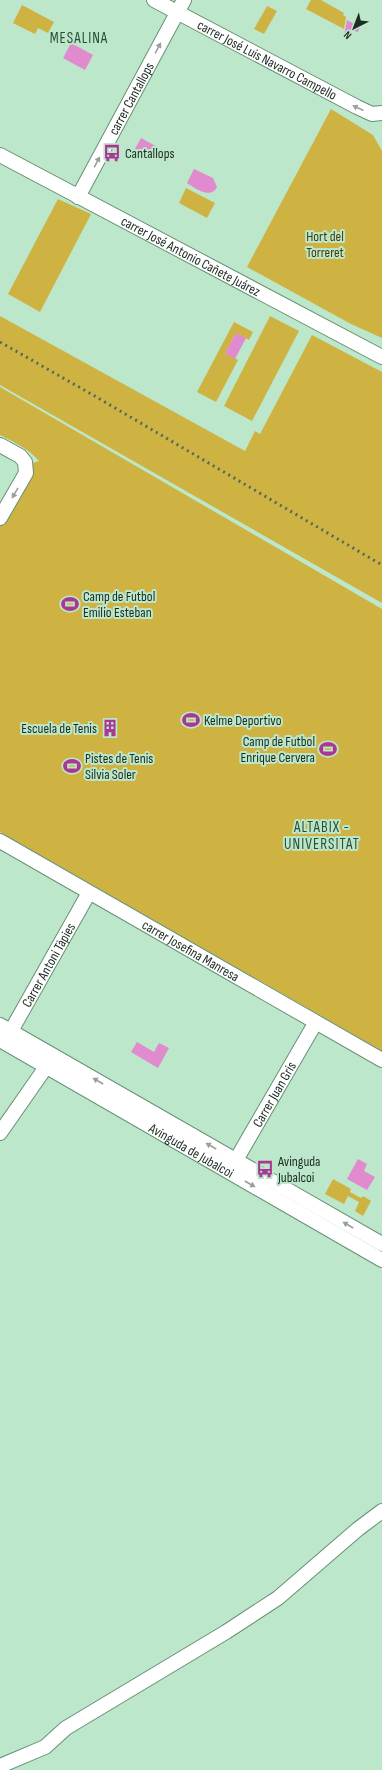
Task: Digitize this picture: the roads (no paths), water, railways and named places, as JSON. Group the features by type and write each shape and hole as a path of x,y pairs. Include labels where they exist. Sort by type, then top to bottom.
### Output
{"street":[{"name":"carrer José Luis Navarro Campello","path":"154,0 180,6 356,107 372,114 382,113"},
{"name":"carrer Cantallops","path":"78,197 180,6"},
{"name":"carrer José Antonio Cañete Juárez","path":"0,155 382,357"},
{"path":"0,445 20,456 25,462 26,467 26,473 0,518"},
{"name":"carrer Josefina Manresa","path":"0,841 382,1060"},
{"name":"carrer Josefina Manresa","path":"0,849 382,1067"},
{"name":"Carrer Antoni Tàpies","path":"6,1028 86,898"},
{"name":"Carrer Juan Gris","path":"236,1160 312,1027"},
{"name":"Avinguda de Jubalcoi","path":"6,1028 382,1244"},
{"name":"Avinguda de Jubalcoi","path":"0,1040 382,1260"},
{"path":"0,1133 46,1067"},
{"path":"0,1766 45,1747 66,1728 226,1632 278,1598 358,1529 382,1511"}],"railway":[{"path":"0,342 382,565"}],"place":[{"name":"Cantallops","path":"112,153"},
{"name":"Camp de Futbol Emilio Esteban","path":"70,604"},
{"name":"Kelme Deportivo","path":"191,720"},
{"name":"Escuela de Tenis","path":"110,728"},
{"name":"Camp de Futbol Enrique Cervera","path":"328,749"},
{"name":"Pistes de Tenis Silvia Soler","path":"72,766"},
{"name":"Avinguda Jubalcoi","path":"265,1169"}],"district":[{"name":"MESALINA","path":"79,38"},
{"name":"ALTABIX - UNIVERSITAT","path":"322,836"}],"park label":[{"name":"Hort del Torreret","path":"325,244"}]}
